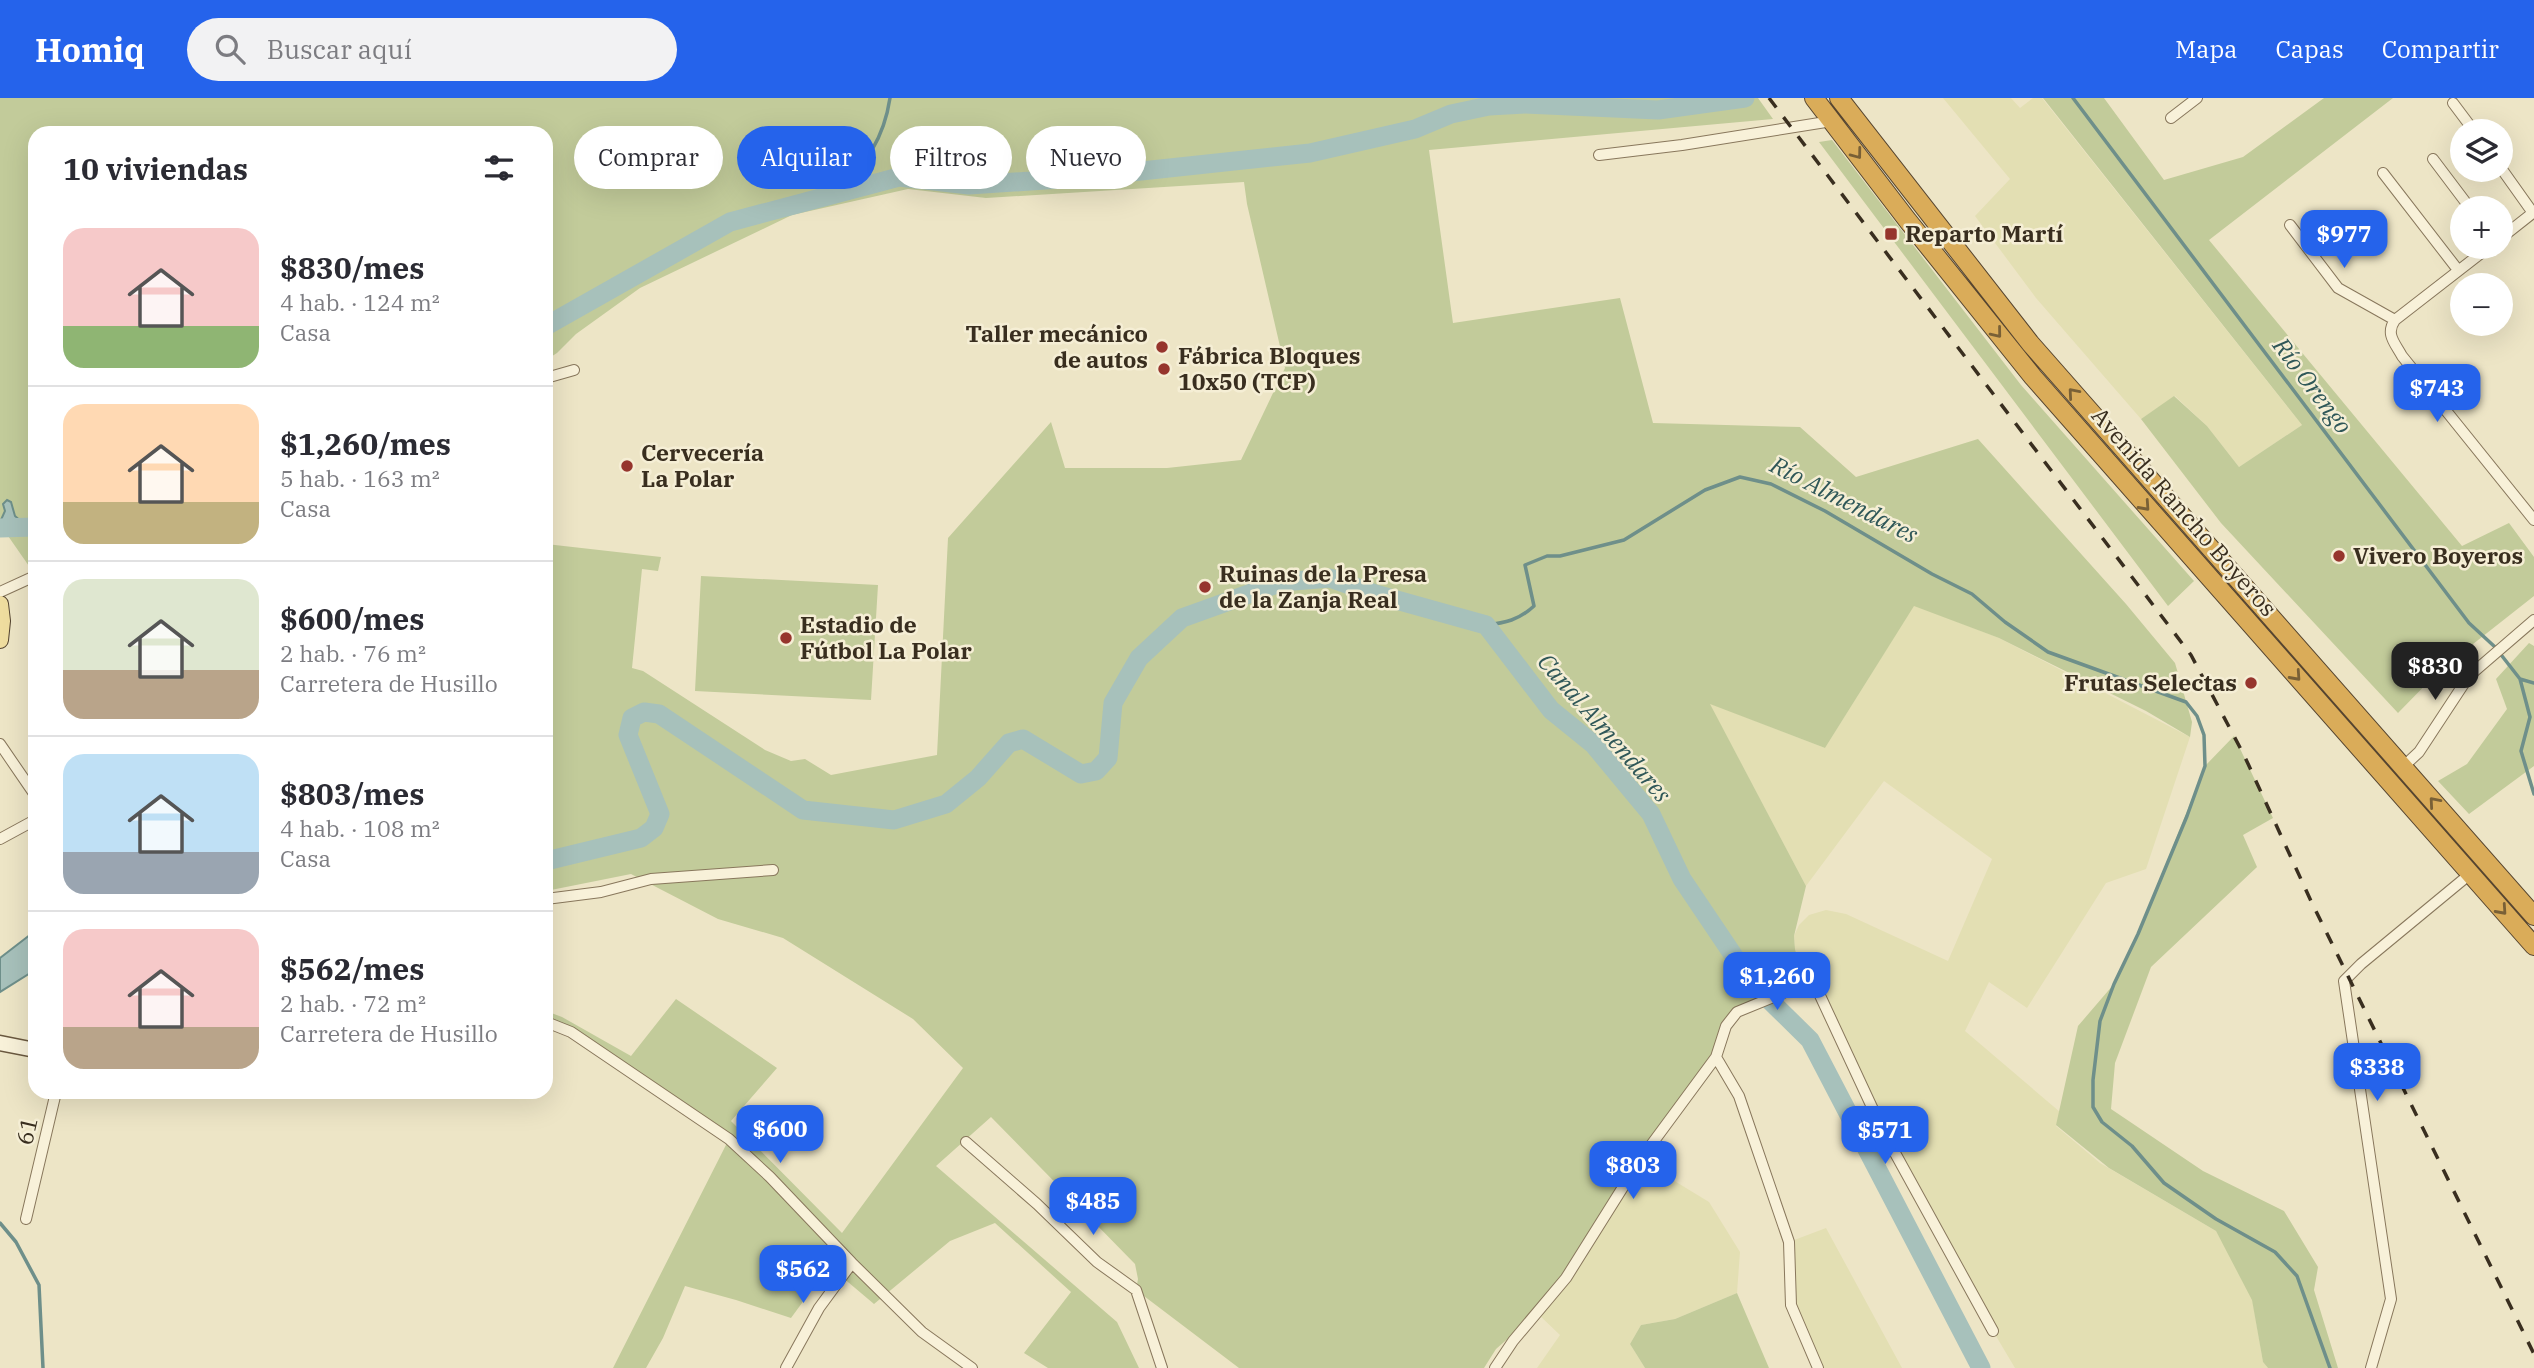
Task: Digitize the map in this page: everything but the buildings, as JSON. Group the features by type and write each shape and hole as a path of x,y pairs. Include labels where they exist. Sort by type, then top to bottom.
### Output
{"highway":[{"name":"Avenida Rancho Boyeros","path":"1839,98 2030,343 2534,916"},
{"name":"Avenida Rancho Boyeros","path":"1814,99 1914,230 2033,377 2534,946"}],"main road":[{"path":"0,604 0,639"}],"street":[{"path":"2171,118 2197,98"},
{"path":"2453,103 2465,119"},
{"path":"1599,155 1719,140 1832,121"},
{"path":"2433,159 2461,196"},
{"path":"2383,173 2458,271"},
{"path":"2512,182 2534,212 2513,229"},
{"path":"2290,225 2338,288 2395,320"},
{"path":"2474,259 2395,320 2390,327 2390,335 2402,356 2534,520"},
{"path":"553,377 574,370"},
{"path":"0,592 28,579"},
{"path":"2403,766 2419,752 2469,676 2534,620"},
{"path":"0,744 28,785"},
{"path":"0,839 28,824"},
{"path":"553,897 601,892 651,879 773,870"},
{"path":"2371,1368 2391,1299 2344,981 2470,874"},
{"path":"1495,1368 1513,1341 1566,1278 1640,1160 1716,1057 1726,1026 1737,1012 1805,984 1808,980 1817,989 1884,1133 1993,1331"},
{"path":"553,1024 571,1032 729,1139 770,1177 922,1332 972,1368"},
{"path":"0,1043 28,1049"},
{"path":"1716,1057 1739,1096 1788,1242 1791,1305 1818,1368"},
{"name":"61","path":"26,1219 54,1099"},
{"path":"966,1142 1037,1204 1097,1262 1136,1290 1162,1368"},
{"path":"786,1368 819,1308 852,1263"}],"shaded area":[{"path":"1943,98 2011,98 2020,108 2033,98 2042,98 2302,425 2239,467 2207,426 2175,396 2141,419 2036,298 1975,216 2010,179"},
{"path":"1914,605 1999,638 2190,737 2146,869 2106,883 2027,1008 1989,982 1965,1031 2060,1112 2056,1126 2100,1163 2216,1231 2251,1292 2263,1362 2268,1368 2015,1368 1808,980 1795,949 1794,936 1799,925 1809,915 1826,910 1846,914 1948,961 1992,859 1884,781 1806,886 1709,703 1825,748"},
{"path":"1640,1160 1709,1202 1740,1252 1737,1293 1675,1319 1641,1325 1630,1344 1645,1368 1537,1368 1560,1335 1537,1313"},
{"path":"1826,1228 1902,1368 1818,1368 1791,1305 1789,1242"}],"green space":[{"path":"0,98 1758,98 1773,119 1429,150 1453,323 1620,298 1653,423 1800,427 1856,477 1978,439 2126,604 2175,663 2192,722 2190,737 2146,711 1999,638 1914,606 1825,748 1710,704 1806,886 1794,936 1805,984 1737,1012 1716,1057 1537,1313 1496,1349 1484,1368 1239,1368 1136,1290 1138,1279 1135,1264 991,1117 936,1166 1117,1322 1139,1368 1048,1368 1024,1353 1071,1292 995,1223 950,1241 874,1304 829,1266 791,1318 685,1286 663,1338 646,1368 613,1368 729,1139 553,1026 553,1014 631,1056 676,999 777,1068 731,1121 842,1233 963,1068 913,1019 783,938 718,919 631,874 553,890 553,545 661,557 658,571 642,569 632,668 643,671 765,750 791,761 805,759 831,775 937,755 948,538 1051,422 1065,468 1167,468 1241,460 1285,368 1244,182 1146,188 1146,126 1026,126 1026,189 1131,189 986,198 908,189 792,215 640,288 576,334 553,356 553,126 28,126 28,526 15,516 11,502 0,522"},
{"path":"2043,98 2104,98 2164,180 2243,157 2324,98 2393,98 2209,240 2462,546 2509,523 2534,557 2534,596 2440,670 2398,713 2221,523 2141,419 2174,396 2207,426 2239,467 2302,425"},
{"path":"1832,140 2021,385 2194,581 2168,606 1819,142"},
{"path":"28,526 28,565 6,533"},
{"name":"Estadio de Fútbol La Polar","path":"701,576 878,585 871,700 695,691"},
{"path":"2529,643 2534,646 2534,766 2469,814 2438,781 2467,764 2507,709 2496,679"},
{"path":"2234,736 2273,818 2243,835 2257,867 2151,967 2115,1063 2111,1109 2203,1171 2284,1211 2318,1267 2314,1290 2338,1368 2268,1368 2263,1362 2252,1300 2216,1231 2109,1168 2056,1125 2078,1026 2114,984 2138,934 2205,766"},
{"path":"1737,1293 1769,1368 1645,1368 1630,1344 1641,1325 1675,1319"}],"water":[{"path":"7,500 11,502 15,516 28,527 0,536 0,522 5,511 3,504"},
{"path":"28,936 28,974 0,992 0,958"}],"waterway":[{"path":"836,192 856,172 872,150 883,126 890,98"},
{"path":"553,322 730,222 899,177 969,185 1076,178 1310,153 1415,129 1451,114 1489,106 1525,104 1658,110 1745,98"},
{"name":"Río Orengo","path":"2073,98 2469,623 2495,647 2520,679 2534,683"},
{"name":"Río Almendares","path":"1486,625 1512,620 1534,606 1525,565 1547,556 1560,556 1624,540 1705,490 1740,477 1771,484 1825,511 1932,574 1972,594 2005,622 2048,652 2186,702 2197,716 2204,735 2205,766 2187,816 2100,1021 2093,1080 2093,1107 2102,1122 2132,1146 2164,1183 2216,1219 2275,1252 2297,1276 2330,1368"},
{"path":"0,528 28,527"},
{"name":"Río Almendares","path":"553,859 641,838 654,828 660,814 628,735 632,718 644,712 659,714 803,810 894,820 946,804 978,778 1009,743 1023,739 1081,774 1096,771 1108,758 1113,703 1139,658 1182,618 1282,582 1330,578 1375,594 1486,625 1551,710 1593,744 1651,814 1682,879 1752,983 1810,1040 1981,1368"},
{"path":"2520,679 2530,717 2521,751 2534,794"},
{"path":"0,1223 16,1242 39,1285 43,1368"}],"railway":[{"path":"1769,98 2191,655 2244,755 2311,901 2534,1354"}],"place":[{"name":"Reparto Martí","path":"1891,234"},
{"name":"Taller mecánico de autos","path":"1162,347"},
{"name":"Fábrica Bloques 10x50 (TCP)","path":"1164,369"},
{"name":"Cervecería La Polar","path":"627,466"},
{"name":"Vivero Boyeros","path":"2339,556"},
{"name":"Ruinas de la Presa de la Zanja Real","path":"1205,587"},
{"name":"Estadio de Fútbol La Polar","path":"786,638"},
{"name":"Frutas Selectas","path":"2251,683"}],"water label":[{"name":"Canal Almendares","path":"1604,728"}]}
